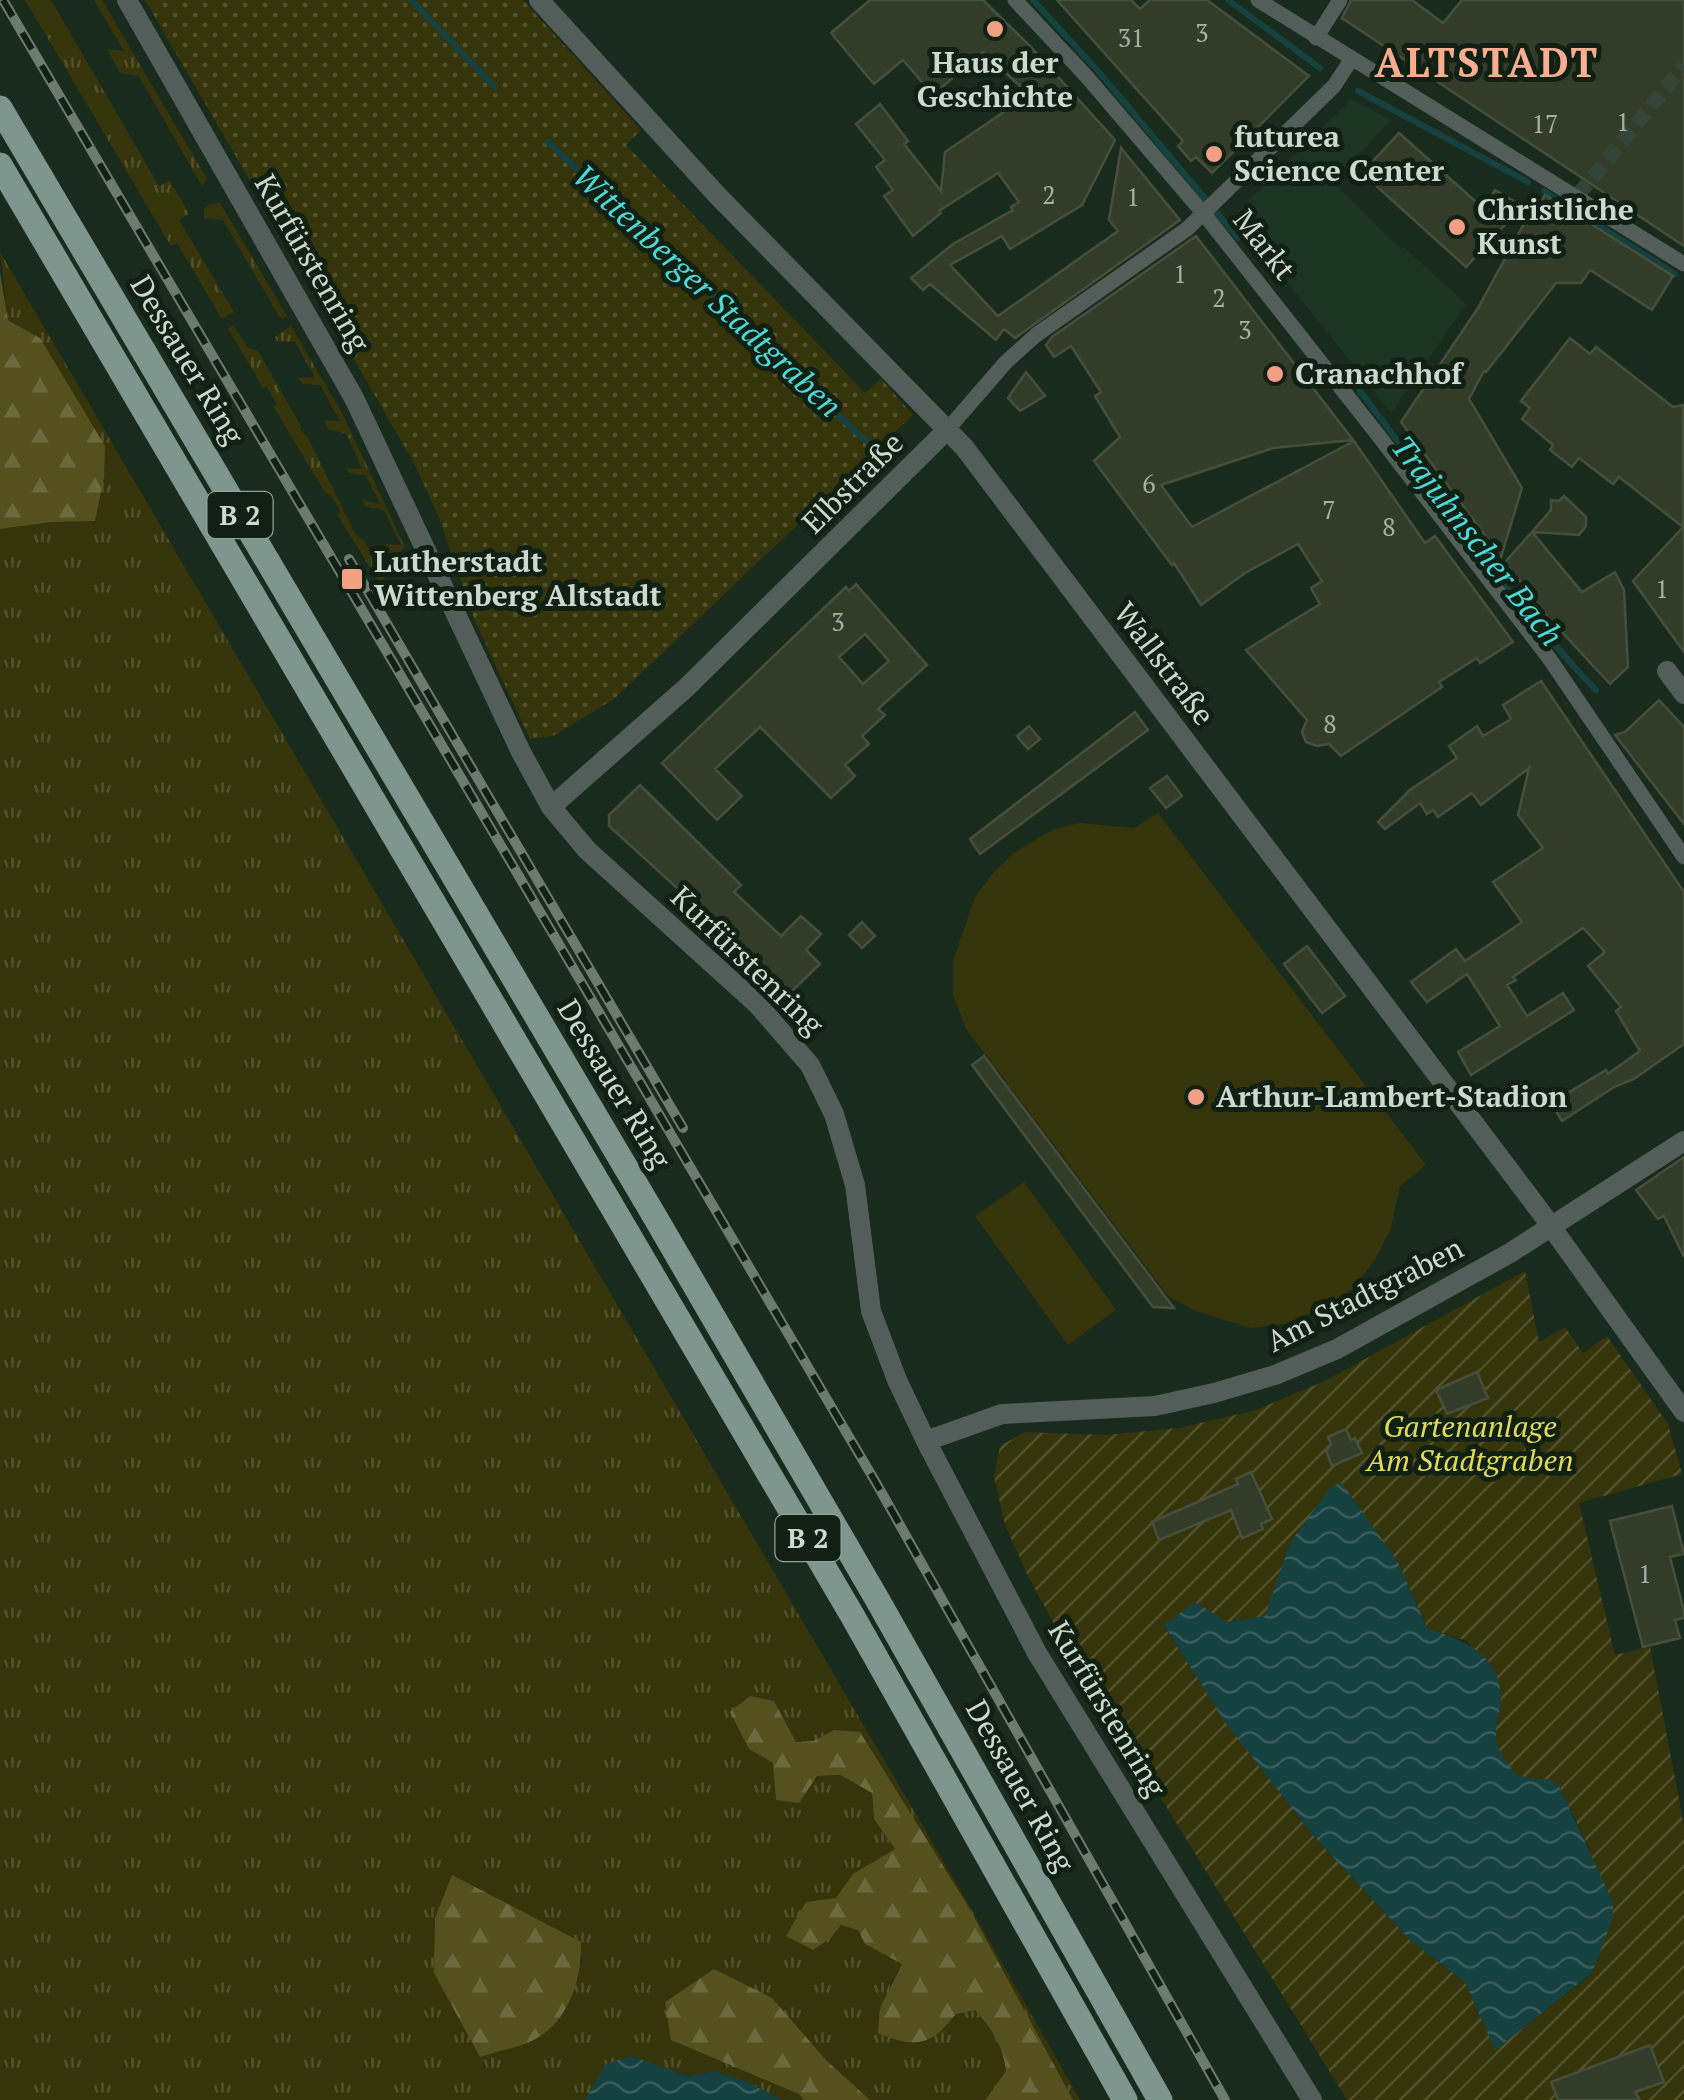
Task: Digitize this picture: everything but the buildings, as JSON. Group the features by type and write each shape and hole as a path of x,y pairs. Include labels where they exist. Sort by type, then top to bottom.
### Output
{"main road":[{"name":"Dessauer Ring","path":"0,108 878,1599 1160,2100"},
{"name":"Dessauer Ring","path":"0,165 852,1615 1125,2100"}],"street":[{"name":"Kurfürstenring","path":"127,0 338,368 509,728 551,807 606,869 768,1014 810,1065 834,1114 850,1166 870,1311 896,1380 1038,1653 1312,2100"},
{"name":"Wallstraße","path":"540,0 691,168 971,456 1551,1227 1684,1412"},
{"path":"1015,0 1210,208"},
{"path":"1258,0 1684,264"},
{"path":"1316,38 1340,0"},
{"name":"Markt","path":"1352,60 1334,86 1210,208 1266,291 1549,658 1684,858"},
{"name":"Elbstraße","path":"551,807 687,687 947,430 1006,362 1036,335 1187,229 1210,208"},
{"path":"1250,302 1266,291"},
{"path":"1666,670 1684,694"},
{"name":"Am Stadtgraben","path":"926,1441 1002,1414 1155,1406 1275,1376 1372,1330 1551,1227 1684,1141"}],"shaded area":[{"path":"1351,99 1391,120 1333,182 1401,249 1404,247 1466,304 1391,413 1234,215"}],"green space":[{"path":"25,0 51,0 159,186 170,181 189,213 179,220 234,312 222,319 177,243 171,246"},
{"path":"94,0 102,0 207,179 202,186 139,76 120,73 107,49 124,51"},
{"path":"145,0 523,0 641,130 626,145 865,393 881,379 913,415 614,699 553,736 530,739 474,619 438,515 414,463"},
{"path":"220,203 287,316 282,319 223,220 204,218 204,209 209,204"},
{"path":"0,252 969,1905 1080,2100 1073,2100 968,1906 927,1842 834,1730 813,1741 796,1742 774,1701 749,1749 817,1776 840,1775 872,1793 874,1819 895,1849 847,1883 837,1904 831,1938 841,1925 858,1930 865,1944 902,1964 891,1983 878,2032 902,2041 921,2041 938,2033 956,2014 975,2010 996,2038 1006,2071 985,2100 870,2100 826,2060 772,1998 672,2040 799,2094 804,2100 783,2100 716,2071 690,2076 631,2056 585,2100 0,2100 0,529 95,521 40,338 8,320","holes":["453,1876 580,1942 582,1964"]},
{"path":"0,272 8,320 40,338 105,446 104,478 95,521 0,529"},
{"path":"233,325 248,348 258,351 308,438 357,537 364,540 385,580 380,584 337,514 340,511 330,494 326,494 273,406 277,404 267,387 263,388 228,328"},
{"path":"291,326 341,411 405,547 398,554 390,554 385,544 401,545 384,510 365,506 362,500 380,504 366,476 349,473 346,468 362,469 347,434 328,429 324,420 340,421 320,385 303,384 298,378 315,377 295,342 277,341 275,337"},
{"name":"Arthur-Lambert-Stadion","path":"1158,813 1426,1165 1400,1186 1391,1228 1376,1258 1353,1289 1285,1324 1251,1328 1195,1311 1168,1296 966,1029 953,994 953,961 975,897 1015,852 1052,830 1080,823 1134,828"},
{"path":"1024,1182 1116,1310 1068,1345 975,1216"},
{"name":"Gartenanlage Am Stadtgraben","path":"1525,1271 1539,1342 1565,1327 1583,1353 1607,1336 1668,1424 1682,1474 1579,1503 1615,1655 1650,1647 1684,1826 1684,2100 1347,2100 1030,1580 1005,1525 994,1477 1000,1446 1025,1432 1106,1435 1179,1428 1256,1410 1325,1381","holes":["1398,1562 1427,1628 1467,1641 1501,1697 1498,1748 1518,1776 1550,1780 1559,1786 1589,1848 1592,1974 1496,2049 1465,1982 1411,1941 1311,1833 1226,1722 1164,1626 1265,1616 1277,1587"]},
{"path":"750,1696 774,1701 796,1742 813,1741 834,1730 860,1732 968,1906 1073,2100 985,2100 1006,2071 996,2038 975,2010 956,2014 938,2033 921,2042 878,2033 880,2008 902,1964 865,1944 858,1930 841,1925 831,1938 813,1950 786,1936 806,1902 836,1898 853,1874 895,1849 874,1819 872,1793 840,1775 817,1776 799,1803 776,1800 773,1763 749,1749 730,1712"},
{"path":"452,1875 581,1942 579,1972 562,2015 541,2036 480,2057 434,1973 435,1918"},
{"path":"714,1969 772,1998 826,2060 870,2100 804,2100 799,2094 671,2040 665,2002"}],"water":[{"path":"1341,1482 1398,1562 1427,1628 1466,1644 1494,1670 1501,1698 1496,1730 1500,1751 1518,1776 1550,1780 1559,1786 1613,1902 1613,1918 1592,1973 1495,2050 1465,1982 1411,1941 1311,1833 1225,1722 1164,1625 1195,1602 1227,1622 1265,1616 1290,1543 1330,1488"},
{"path":"631,2056 689,2076 715,2071 783,2100 585,2100 606,2064"}],"waterway":[{"name":"Wittenberger Stadtgraben","path":"411,0 495,87"},
{"name":"Trajuhnscher Bach","path":"1033,0 1099,72 1238,238"},
{"path":"1228,0 1320,68"},
{"path":"1358,91 1528,182"},
{"name":"Wittenberger Stadtgraben","path":"548,142 866,441"},
{"path":"1544,191 1675,274"},
{"name":"Trajuhnscher Bach","path":"1360,391 1503,582 1596,690"}],"tunnel":[{"path":"1578,195 1684,66"}],"railway":[{"path":"3,0 875,1481 1225,2100"},
{"path":"349,559 683,1128"}],"place":[{"name":"Haus der Geschichte","path":"995,29"},
{"name":"futurea Science Center","path":"1214,154"},
{"name":"Christliche Kunst","path":"1457,227"},
{"name":"Cranachhof","path":"1275,374"},
{"name":"Lutherstadt Wittenberg Altstadt","path":"352,579"},
{"name":"Arthur-Lambert-Stadion","path":"1196,1097"}],"district":[{"name":"ALTSTADT","path":"1487,63"}]}
